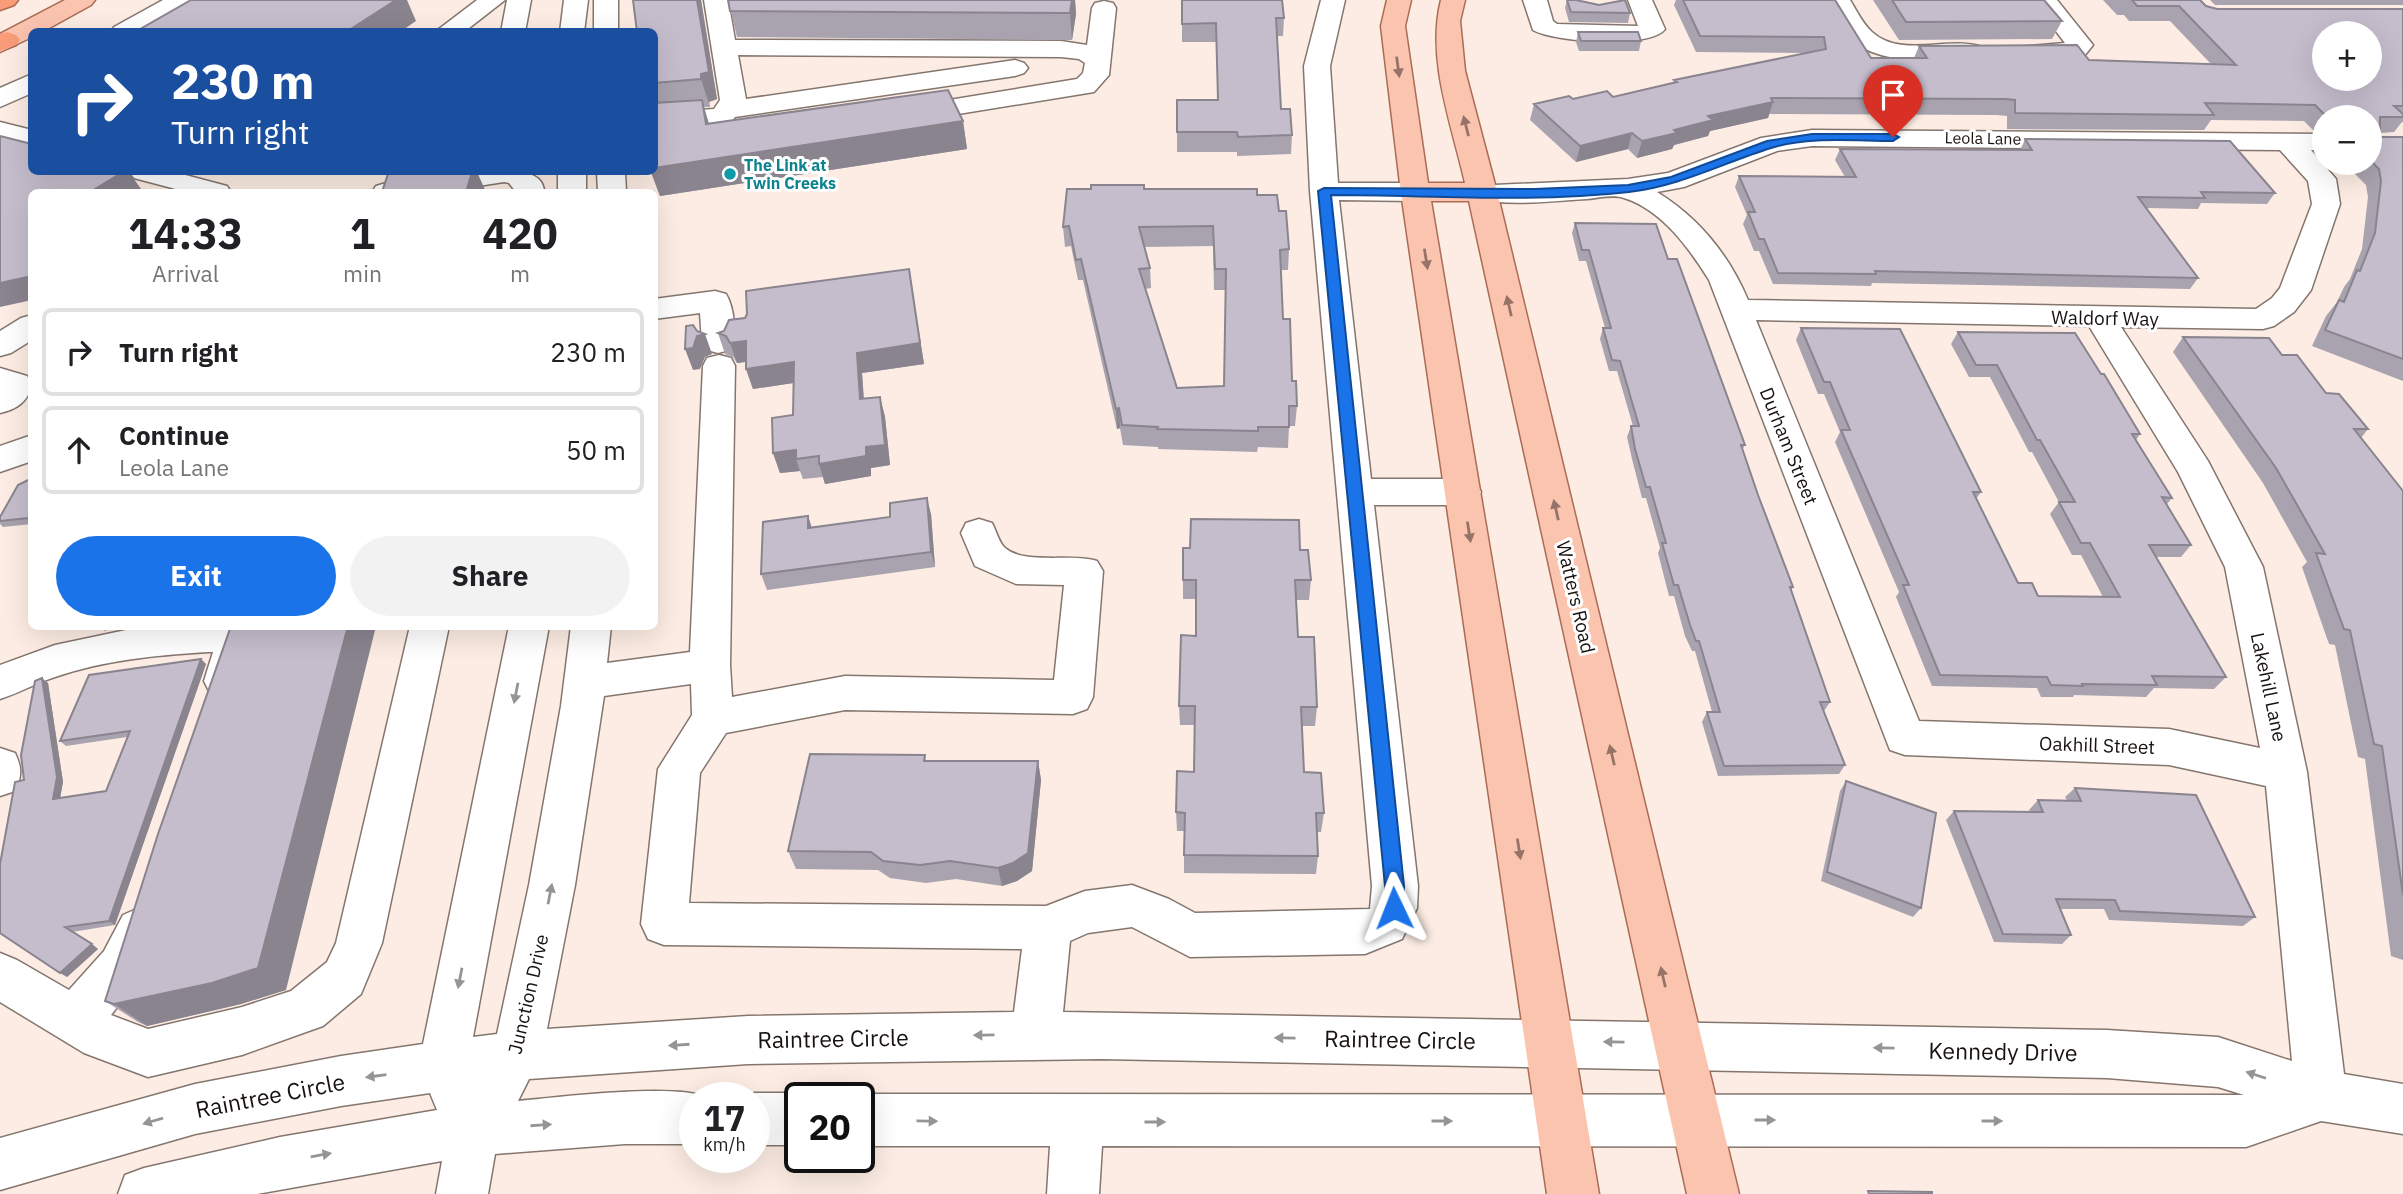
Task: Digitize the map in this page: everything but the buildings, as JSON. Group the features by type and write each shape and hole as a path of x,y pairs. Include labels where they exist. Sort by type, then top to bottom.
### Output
{"highway":[{"path":"0,3 6,0"}],"main road":[{"path":"29,28 83,0"},
{"path":"1399,0 1393,26 1415,192 1573,1194"},
{"name":"Watters Road","path":"1453,0 1448,21 1452,71 1483,192 1713,1194"},
{"path":"2,42 28,29"},
{"path":"1415,192 1483,192"}],"street":[{"path":"142,28 160,24 181,0"},
{"path":"453,28 494,0"},
{"path":"514,28 519,0"},
{"path":"572,28 576,0"},
{"path":"606,0 606,28"},
{"path":"716,0 733,100 729,120"},
{"path":"658,308 715,301 719,354 710,665 713,718 679,769 664,924 1048,928 1085,912 1132,906 1153,914 1190,935 1365,932 1386,924 1394,908 1395,886 1324,191 1317,66 1333,0"},
{"path":"1535,0 1542,25 1552,31 1641,34 1653,29 1640,0"},
{"path":"1838,0 1865,39 1882,48 1897,51 2076,50 2080,45 2044,0"},
{"path":"885,117 1085,86 1096,75 1104,8"},
{"path":"723,47 1061,49 1086,52 1098,61"},
{"path":"658,121 729,120 1055,62 1061,49"},
{"name":"Leola Lane","path":"1483,192 1535,193 1628,188 1674,181 1771,144 1812,138 2312,142"},
{"name":"Waldorf Way","path":"1736,310 2263,319 2283,304 2295,290 2326,204 2322,179 2288,142"},
{"path":"152,175 192,189"},
{"path":"406,189 497,175"},
{"path":"511,175 518,176 530,189"},
{"name":"Durham Street","path":"1628,188 1663,206 1687,226 1708,252 1724,280 1905,738"},
{"path":"1324,191 1415,192"},
{"name":"Lakehill Lane","path":"2099,317 2195,470 2244,567 2286,772 2321,1096"},
{"path":"0,346 28,328"},
{"path":"0,379 15,384 13,393 0,402"},
{"path":"0,460 28,449"},
{"path":"1355,492 1463,492"},
{"path":"713,718 845,693 1073,697 1084,571 1016,570 988,556 979,533"},
{"path":"0,976 102,1037 148,1053 242,1031 306,1009 344,978 359,943 429,630"},
{"path":"473,1131 443,1066 527,630"},
{"name":"Junction Drive","path":"462,1194 473,1131 515,1056 525,1020 552,884 585,682 591,630"},
{"path":"0,683 54,661 112,649 181,638 231,636 236,642 211,719"},
{"path":"585,682 710,665"},
{"name":"Oakhill Street","path":"1905,738 2169,747 2286,772"},
{"path":"0,765 0,778"},
{"path":"74,1020 111,978 135,945 150,894"},
{"path":"1035,1034 1048,928"},
{"name":"Raintree Circle","path":"0,1164 195,1109 341,1080 515,1056 748,1040 1035,1034 1679,1043"},
{"name":"Kennedy Drive","path":"1679,1043 2107,1054 2218,1062 2321,1096 2403,1109"},
{"name":"Kennedy Drive","path":"1696,1120 2246,1121 2321,1096"},
{"path":"144,1194 254,1167 473,1131 679,1118"},
{"path":"875,1120 1696,1120"},
{"path":"1073,1194 1077,1122"}],"place":[{"name":"The Link at Twin Creeks","path":"730,174"}],"route":[{"path":"1394,908 1395,886 1324,191 1535,193 1628,188 1674,181 1771,144 1812,138 1893,137"}]}
